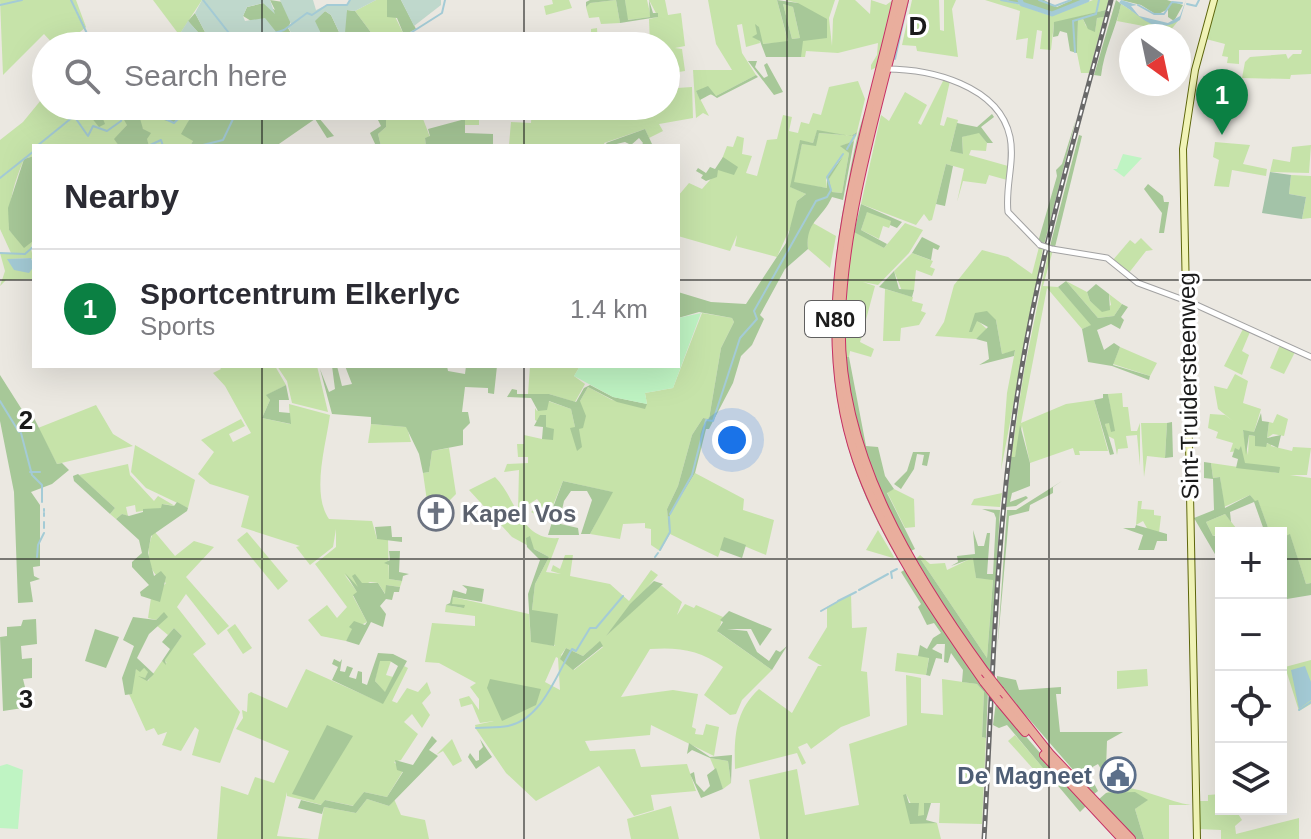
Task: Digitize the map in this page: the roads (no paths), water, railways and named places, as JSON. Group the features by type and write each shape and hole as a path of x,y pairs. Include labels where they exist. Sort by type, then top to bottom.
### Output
{"highway":[{"name":"N80","path":"897,0 884,72 841,252 835,345 841,398 858,461 912,565 999,701 1087,798 1131,839"},
{"name":"N80","path":"884,72 891,56 904,0"},
{"name":"N80","path":"985,677 1000,691 1087,798"},
{"name":"N80","path":"1097,808 1122,839"}],"main road":[{"name":"Sint-Truidersteenweg","path":"1196,839 1184,141 1195,70 1214,0"}],"street":[{"path":"891,56 902,71"},
{"path":"884,72 902,71 947,78 968,87 1003,120 1011,152 1008,212 1040,245 1101,256 1138,283 1311,357"}],"water":[{"path":"1121,0 1137,5 1131,6 1139,16 1168,23 1180,16 1186,0 1180,20 1172,24 1152,24 1147,22 1119,3"},
{"path":"31,258 32,269 29,273 14,270 7,259"},
{"path":"1305,666 1311,682 1311,700 1299,709 1291,670"}],"waterway":[{"path":"0,5 22,0"},
{"path":"71,0 86,32"},
{"path":"203,0 228,32"},
{"path":"278,32 307,13 312,15 327,5 347,5 350,0"},
{"path":"412,32 442,13 445,0"},
{"path":"895,59 908,0"},
{"path":"1001,0 1022,4"},
{"path":"1020,0 1022,4 1052,14 1087,0"},
{"path":"1039,0 1055,6 1071,0"},
{"path":"1075,52 1073,21 1096,14 1099,0"},
{"path":"1187,4 1196,6 1199,0"},
{"path":"1138,5 1154,14 1164,14 1172,2 1182,3"},
{"path":"39,144 69,120"},
{"path":"77,120 88,136 93,126 107,131 121,120"},
{"path":"168,120 174,123 177,120"},
{"path":"207,144 223,140 233,120"},
{"path":"847,149 855,135"},
{"path":"152,144 161,140 162,144"},
{"path":"0,178 32,153"},
{"path":"670,514 692,475 706,420 713,421 740,338 757,319 754,311 816,201 827,197 831,190 827,177 843,154"},
{"path":"0,253 25,254 32,248"},
{"path":"0,401 19,432"},
{"path":"21,433 32,475"},
{"path":"30,472 40,472"},
{"path":"33,476 42,485 42,502"},
{"path":"660,550 670,532 669,517"},
{"path":"44,522 44,528"},
{"path":"37,557 44,533"},
{"path":"655,557 658,553"},
{"path":"892,578 891,572 897,569"},
{"path":"859,590 888,574"},
{"path":"838,601 856,592"},
{"path":"476,728 508,726 530,715 547,695 572,649 576,651 590,628 596,628 623,596"},
{"path":"821,611 837,602"},
{"path":"1299,710 1311,702"}],"railway":[{"path":"984,839 1000,547 1012,430 1050,231 1111,0"}],"place":[{"name":"Sportcentrum Elkerlyc","path":"1222,135"},
{"name":"Kapel Vos","path":"436,513"},
{"name":"De Magneet","path":"1118,775"}]}
